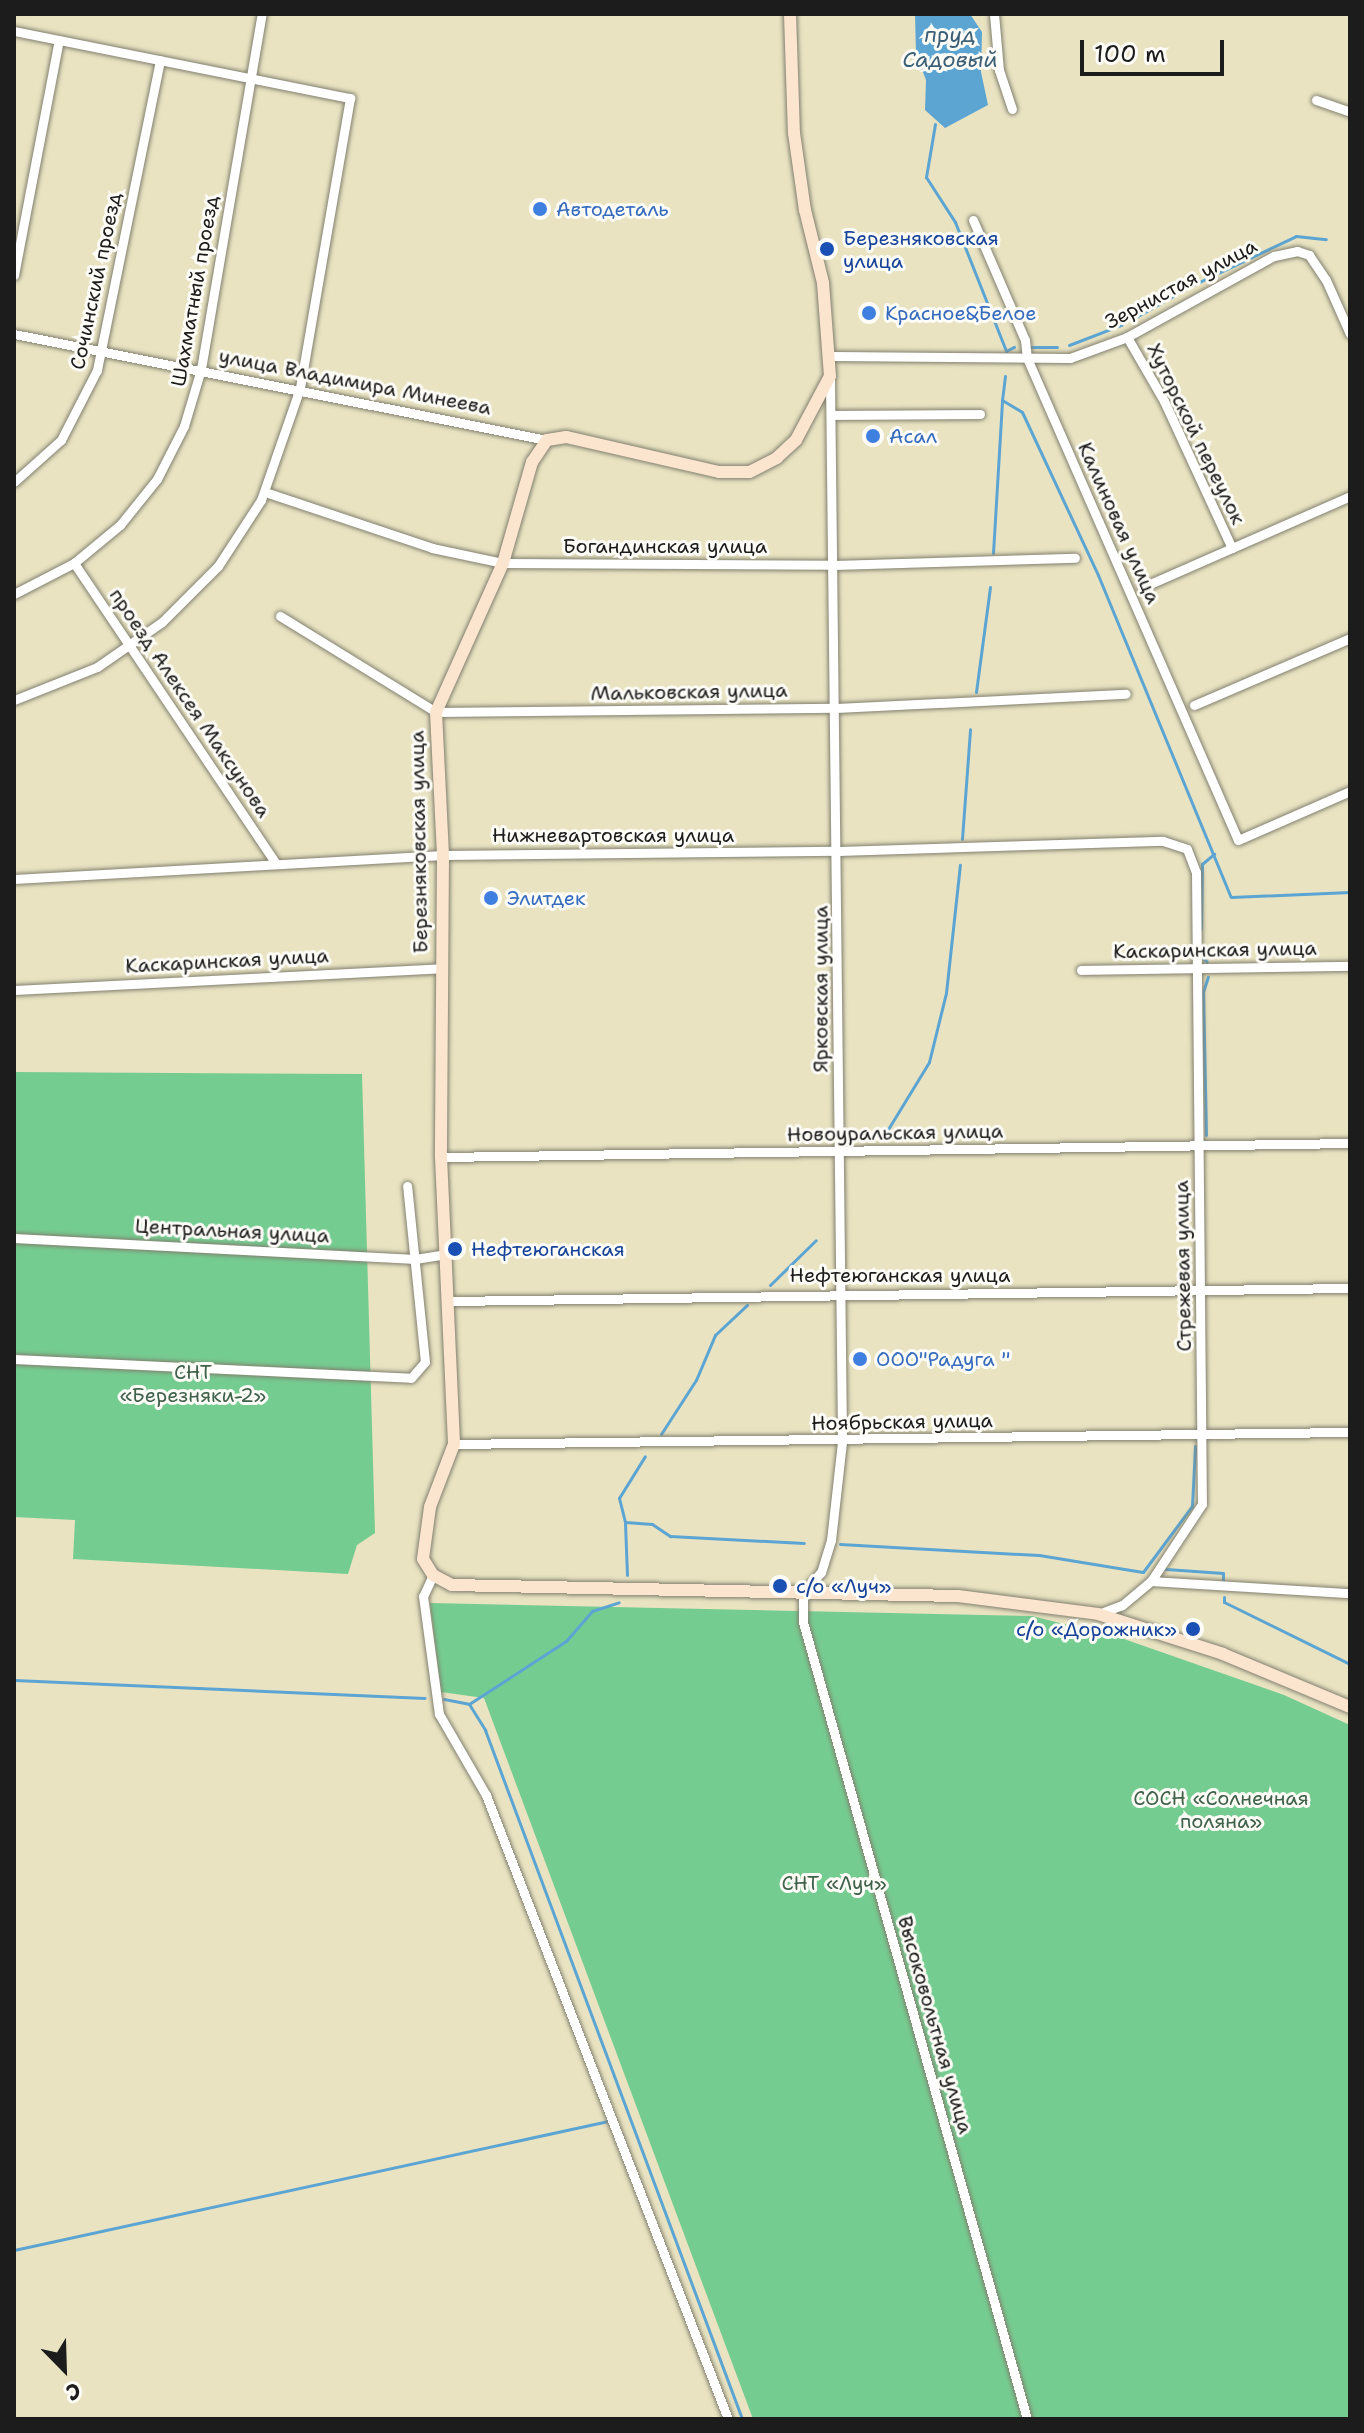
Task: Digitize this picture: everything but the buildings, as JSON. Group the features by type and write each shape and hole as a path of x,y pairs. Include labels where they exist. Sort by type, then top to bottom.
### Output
{"street":[{"name":"Шахматный проезд","path":"14,594 74,563 120,525 157,479 184,426 201,369 262,14"},
{"path":"547,440 566,437 719,472 749,472 777,458 796,440 830,376 831,356 823,283 805,210 794,133 790,14"},
{"path":"994,14 999,70 1012,109"},
{"path":"14,31 350,98 300,388 265,492 218,566 192,596 131,646 61,684 14,700"},
{"path":"14,275 59,40"},
{"name":"Сочинский проезд","path":"14,482 48,454 73,424 102,350 160,60"},
{"path":"1316,100 1350,112"},
{"name":"Калиновая улица","path":"973,220 1025,340 1027,358 1238,840 1350,791"},
{"name":"Зернистая улица","path":"831,356 1070,358 1127,337 1274,256 1297,251 1309,255 1350,334"},
{"name":"улица Владимира Минеева","path":"14,334 300,388 547,440"},
{"name":"Хуторской переулок","path":"1127,337 1164,401 1232,548"},
{"name":"Ярковская улица","path":"803,1593 821,1572 831,1540 842,1442 838,851 830,376"},
{"path":"831,415 980,414"},
{"name":"Березняковская улица","path":"433,1575 423,1559 423,1539 454,1444 450,1301 441,1157 443,855 436,712 503,563 532,462 547,440"},
{"name":"Богандинская улица","path":"265,492 432,548 503,563 834,565 1075,558"},
{"path":"1143,587 1350,496"},
{"name":"проезд Алексея Максунова","path":"74,563 276,864"},
{"path":"280,616 436,712"},
{"path":"1194,705 1350,638"},
{"name":"Мальковская улица","path":"436,712 836,708 1126,694"},
{"name":"Нижневартовская улица","path":"14,879 443,855 838,851 1163,841 1187,849 1196,872"},
{"name":"Стрежевая улица","path":"1098,1614 1122,1605 1151,1581 1202,1504 1196,872"},
{"name":"Каскаринская улица","path":"1081,970 1350,966"},
{"name":"Каскаринская улица","path":"14,990 442,968"},
{"name":"Новоуральская улица","path":"441,1157 1350,1143"},
{"path":"14,1359 411,1378 425,1362 407,1186"},
{"name":"Центральная улица","path":"14,1238 415,1259 447,1254"},
{"name":"Нефтеюганская улица","path":"450,1301 1350,1288"},
{"name":"Ноябрьская улица","path":"454,1444 842,1442 1350,1432"},
{"path":"728,2419 486,1795 439,1714 423,1596 433,1575 452,1585 958,1596 1098,1614 1223,1654 1350,1707"},
{"path":"1151,1581 1350,1593"},
{"name":"Высоковольтная улица","path":"803,1593 811,1660 1027,2419"}],"green space":[{"name":"СНТ «Березняки-2»","path":"14,1072 362,1074 375,1533 357,1545 348,1574 73,1559 75,1520 14,1517"},
{"name":"СНТ «Луч»","path":"430,1603 1032,1616 1124,1639 1284,1695 1350,1725 1350,2419 753,2419 484,1698 441,1692"}],"water":[{"name":"пруд Садовый","path":"915,14 970,14 982,32 981,72 988,105 945,128 925,110 926,80 916,54"}],"waterway":[{"path":"935,124 926,177 955,222 1006,351 1014,347"},
{"path":"1193,285 1296,236 1326,239"},
{"path":"1136,317 1173,296"},
{"path":"1069,345 1121,325"},
{"path":"1030,347 1057,347"},
{"path":"1005,376 1002,400 1022,412 1098,575 1231,897 1350,892"},
{"path":"993,553 1002,400"},
{"path":"976,692 990,587"},
{"path":"962,839 970,729"},
{"path":"1201,929 1202,864 1214,854"},
{"path":"882,1139 929,1062 946,993 960,865"},
{"path":"1201,956 1207,962"},
{"path":"1206,1135 1203,992 1208,977"},
{"path":"770,1285 816,1240"},
{"path":"661,1434 696,1380 715,1335 747,1305"},
{"path":"840,1544 1039,1555 1143,1572 1192,1506 1195,1446"},
{"path":"627,1575 625,1522 619,1498 645,1456"},
{"path":"625,1522 652,1524 670,1536 804,1543"},
{"path":"1166,1569 1223,1573 1223,1580"},
{"path":"1224,1597 1224,1602 1350,1664"},
{"path":"469,1704 566,1641 592,1611 619,1602"},
{"path":"14,1680 425,1698"},
{"path":"444,1699 469,1704 485,1730 742,2419"},
{"path":"14,2250 608,2121"}],"place":[{"name":"Автодеталь","path":"540,209"},
{"name":"Березняковская улица","path":"827,249"},
{"name":"Красное&Белое","path":"869,313"},
{"name":"Асал","path":"873,436"},
{"name":"Элитдек","path":"491,898"},
{"name":"Нефтеюганская","path":"455,1249"},
{"name":"ООО\"Радуга \"","path":"860,1359"},
{"name":"с/о «Луч»","path":"780,1586"},
{"name":"с/о «Дорожник»","path":"1193,1629"}],"park label":[{"name":"СОСН «Солнечная поляна»","path":"1221,1810"}]}
